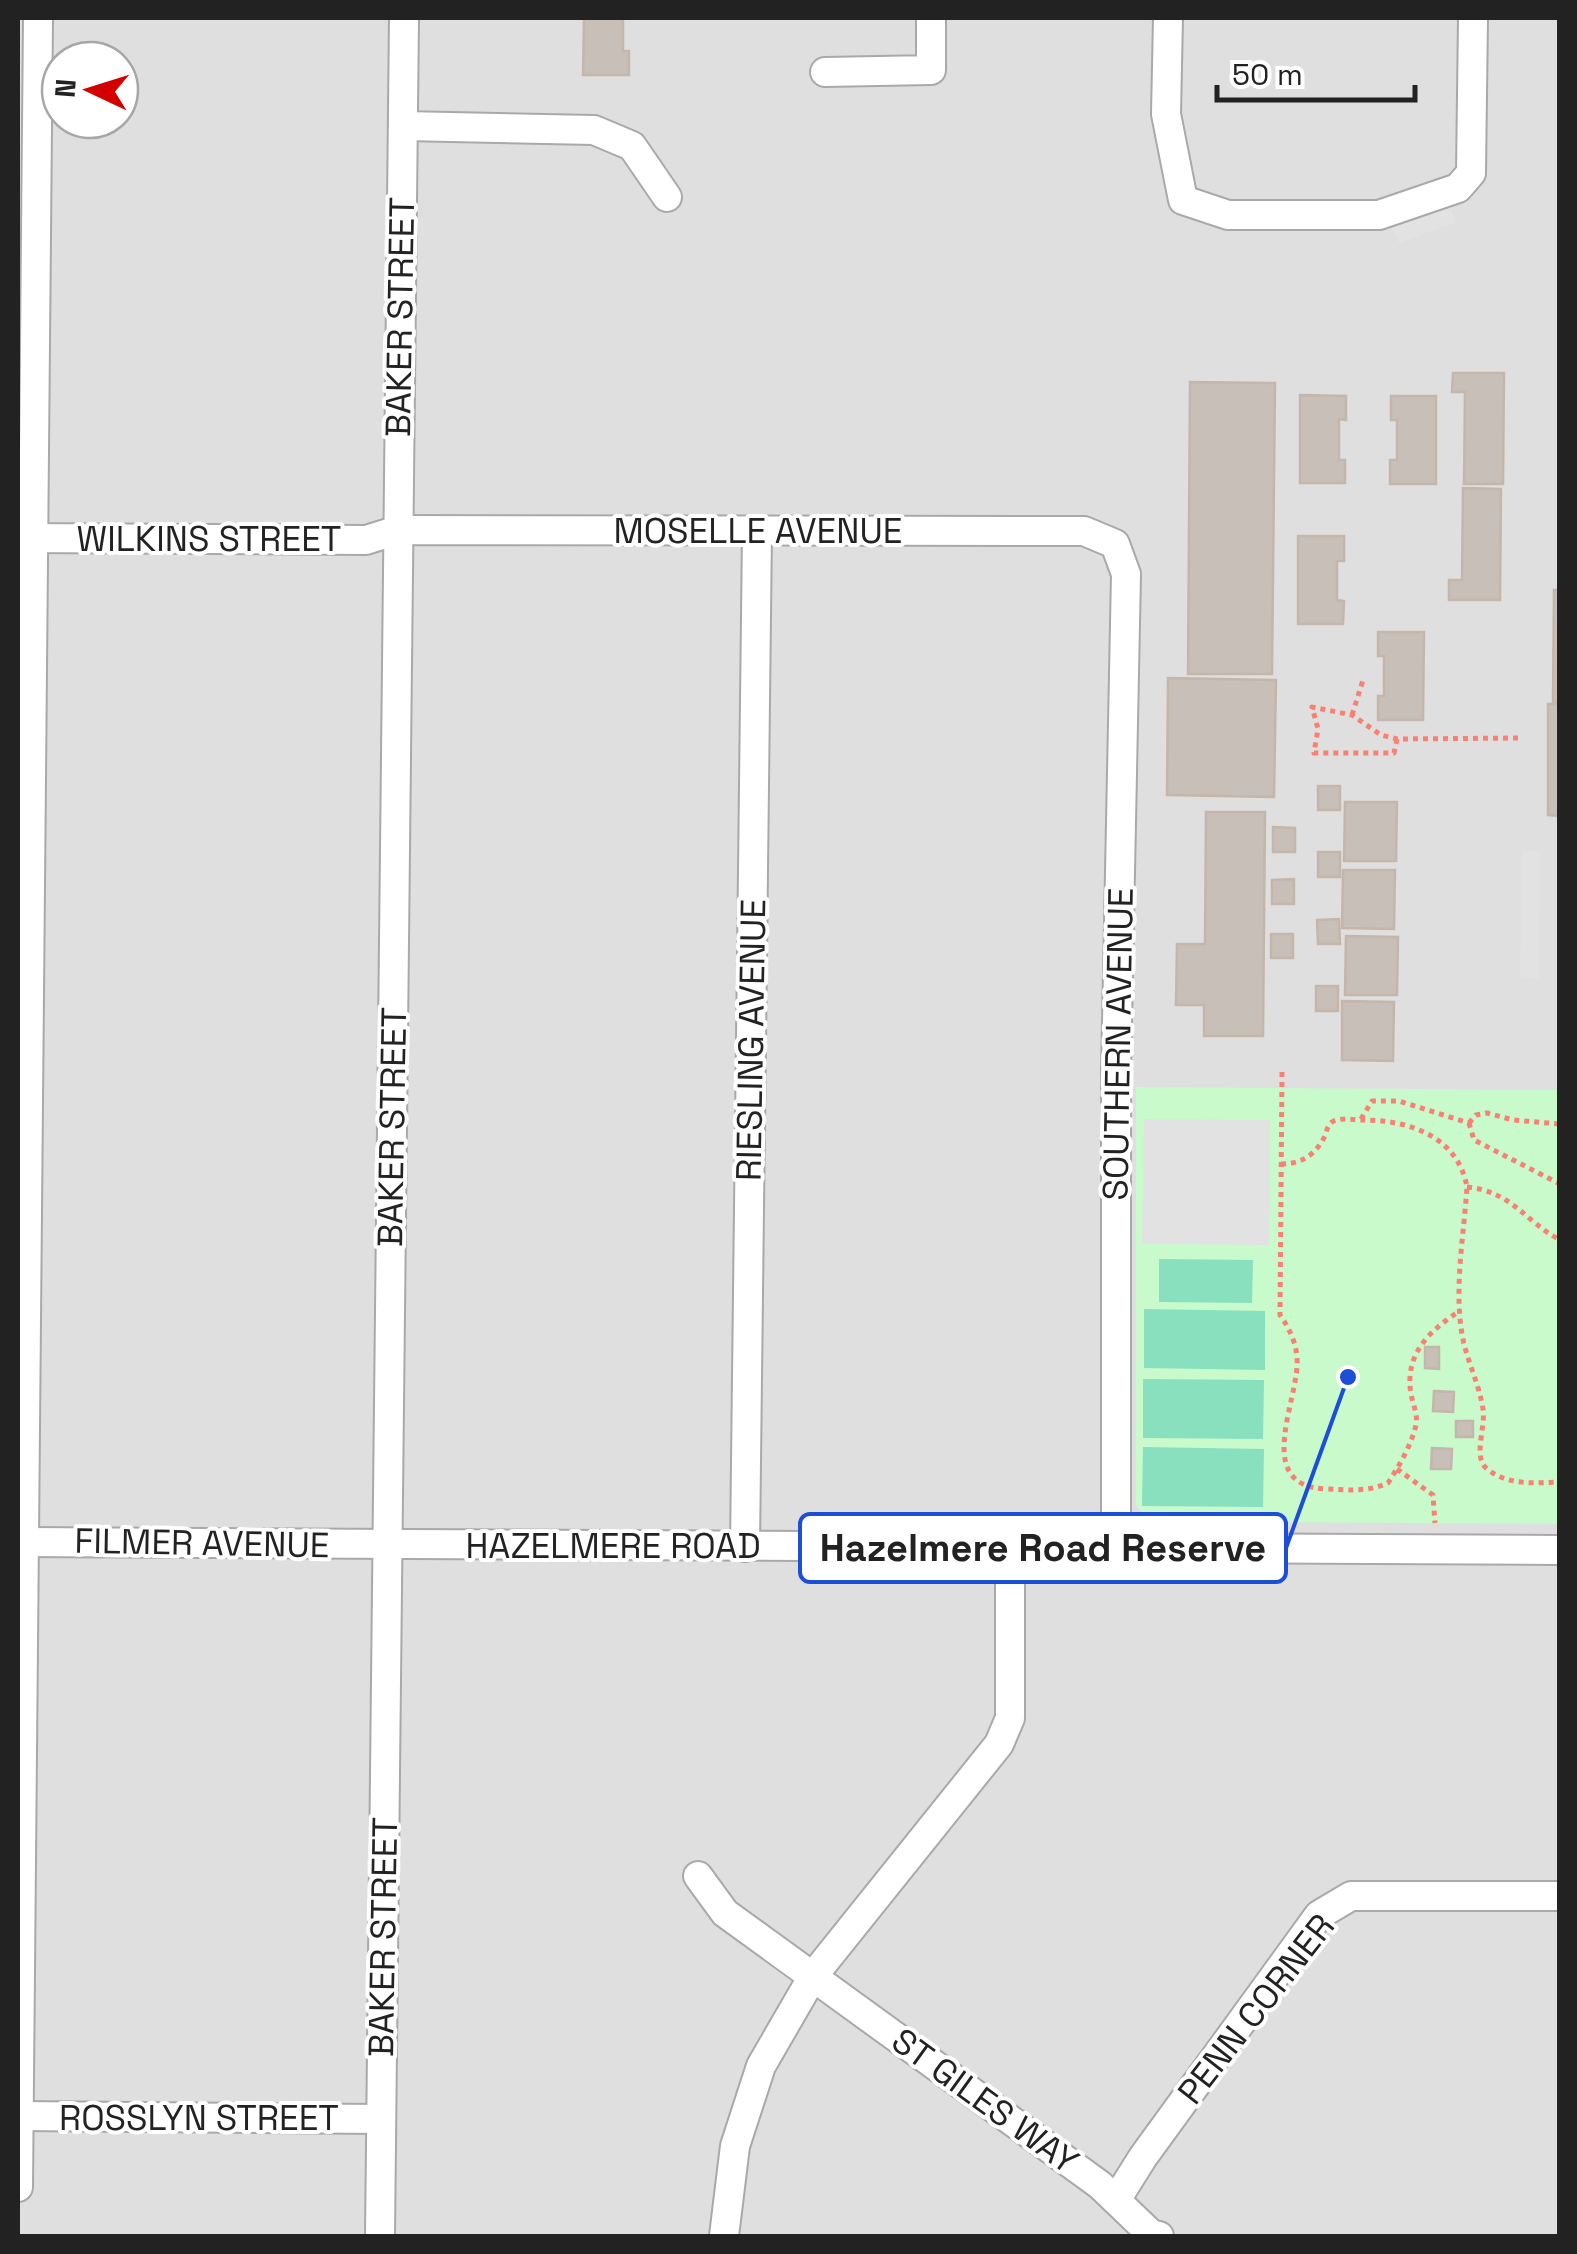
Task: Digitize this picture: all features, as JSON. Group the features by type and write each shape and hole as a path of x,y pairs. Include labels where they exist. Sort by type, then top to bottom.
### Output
{"street":[{"path":"18,2187 25,538 38,18"},
{"name":"BAKER STREET","path":"380,2236 404,18"},
{"path":"826,72 931,70 931,18"},
{"path":"1168,18 1166,114 1183,200 1228,215 1380,215 1458,188 1471,173 1473,18"},
{"path":"402,126 594,130 632,146 667,197"},
{"name":"WILKINS STREET","path":"25,538 366,540 398,530"},
{"name":"MOSELLE AVENUE","path":"398,530 1084,530 1115,544"},
{"name":"RIESLING AVENUE","path":"745,1547 757,532"},
{"name":"SOUTHERN AVENUE","path":"1115,544 1126,574 1116,1071 1116,1546"},
{"name":"FILMER AVENUE","path":"20,1542 388,1545"},
{"name":"HAZELMERE ROAD","path":"388,1545 1560,1550"},
{"path":"724,2236 736,2146 761,2066 813,1976 999,1744 1010,1718 1010,1546"},
{"name":"ST GILES WAY","path":"698,1876 725,1913 1100,2184 1153,2236"},
{"name":"PENN CORNER","path":"1116,2200 1319,1916 1351,1896 1560,1896"},
{"name":"ROSSLYN STREET","path":"18,2116 381,2119"}],"path":[{"path":"1352,715 1363,680"},
{"path":"1396,739 1394,753 1314,753 1318,730 1312,707 1352,715 1382,735 1396,739 1523,738"},
{"path":"1282,1072 1280,1315 1290,1330 1298,1358 1283,1433 1285,1458 1297,1480 1318,1488 1376,1488 1388,1483 1398,1469 1417,1422 1411,1378 1420,1342 1461,1310"},
{"path":"1360,1120 1372,1101 1393,1101 1469,1123"},
{"path":"1469,1123 1476,1115 1487,1113 1512,1120 1560,1124"},
{"path":"1281,1164 1294,1164 1313,1154 1334,1121 1360,1120 1392,1120 1420,1128 1460,1164 1467,1187 1462,1334 1483,1409 1484,1433 1478,1451 1484,1466 1521,1483 1560,1482"},
{"path":"1469,1123 1474,1140 1560,1184"},
{"path":"1467,1187 1489,1189 1510,1200 1560,1240"},
{"path":"1398,1469 1432,1496 1434,1549"}],"shaded area":[{"path":"18,18 1559,18 1559,2236 18,2236"},
{"path":"1449,203 1456,222 1399,243 1390,225"},
{"path":"1522,851 1540,851 1539,979 1520,978"},
{"path":"1144,1119 1270,1120 1269,1245 1142,1244"}],"green space":[{"path":"1136,1087 1559,1090 1559,1524 1148,1521 1136,1505"},
{"path":"1159,1259 1253,1260 1252,1303 1159,1302"},
{"path":"1144,1309 1265,1311 1265,1370 1144,1368"},
{"path":"1143,1379 1264,1380 1263,1439 1143,1438"},
{"path":"1143,1447 1264,1449 1263,1507 1142,1506"}],"building":[{"path":"584,18 623,18 623,51 629,51 629,75 583,75"},
{"path":"1453,373 1504,373 1503,484 1464,484 1465,392 1452,392"},
{"path":"1190,382 1275,383 1272,674 1188,674"},
{"path":"1300,395 1346,396 1346,420 1339,419 1339,460 1345,460 1345,483 1300,483"},
{"path":"1391,396 1436,396 1436,484 1390,484 1390,460 1397,460 1397,420 1391,420"},
{"path":"1463,488 1501,489 1500,600 1449,600 1449,580 1462,580"},
{"path":"1298,536 1344,536 1344,561 1337,561 1337,600 1344,601 1343,624 1298,624"},
{"path":"1554,590 1560,590 1560,702 1553,702"},
{"path":"1378,632 1424,632 1423,720 1378,720 1378,696 1384,696 1384,656 1378,656"},
{"path":"1168,678 1276,680 1274,797 1167,795"},
{"path":"1548,704 1560,704 1560,816 1548,815"},
{"path":"1318,786 1340,786 1340,810 1318,810"},
{"path":"1345,802 1397,802 1396,861 1344,861"},
{"path":"1206,812 1265,812 1263,1036 1204,1036 1204,1005 1176,1005 1177,944 1205,944"},
{"path":"1273,827 1295,828 1295,852 1273,852"},
{"path":"1318,852 1340,852 1340,877 1318,877"},
{"path":"1343,870 1395,870 1394,929 1342,928"},
{"path":"1294,879 1294,904 1272,904 1272,880"},
{"path":"1339,919 1340,944 1318,944 1317,920"},
{"path":"1271,934 1293,934 1293,958 1271,958"},
{"path":"1346,936 1398,937 1397,995 1345,995"},
{"path":"1316,986 1338,986 1338,1011 1316,1011"},
{"path":"1342,1001 1394,1002 1393,1061 1342,1060"},
{"path":"1425,1347 1439,1347 1439,1369 1425,1368"},
{"path":"1434,1391 1454,1392 1453,1412 1433,1411"},
{"path":"1456,1421 1473,1421 1473,1437 1456,1437"},
{"path":"1432,1448 1452,1449 1451,1469 1431,1469"}],"place":[{"name":"Hazelmere Road Reserve","path":"1348,1377"}]}
